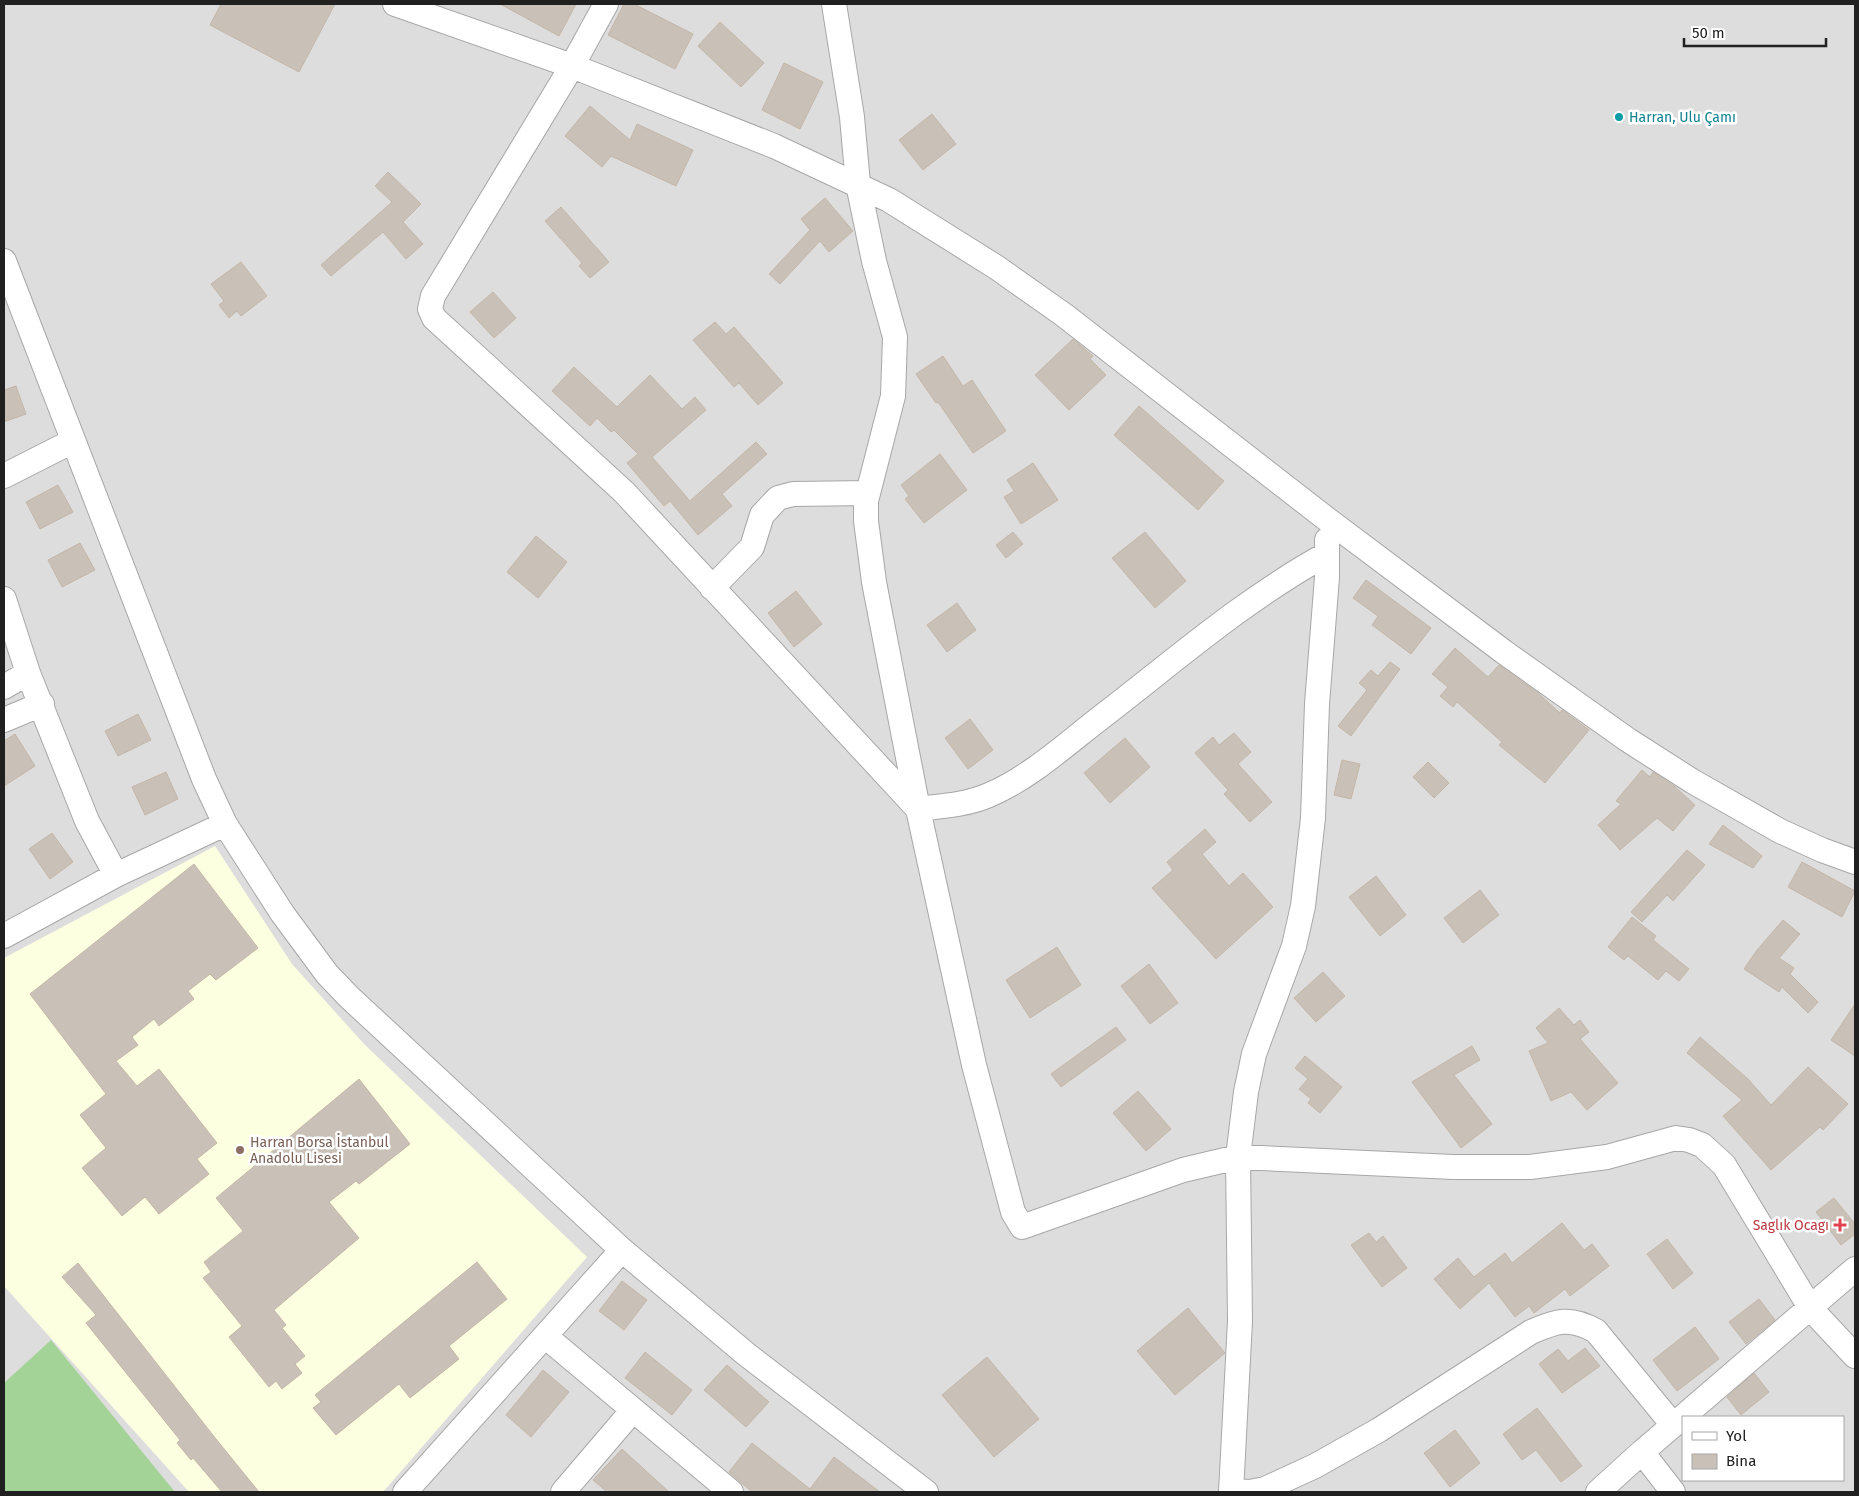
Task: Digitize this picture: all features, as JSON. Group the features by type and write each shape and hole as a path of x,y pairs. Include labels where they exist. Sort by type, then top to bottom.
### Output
{"street":[{"path":"395,4 572,66 774,146 858,184 925,222 996,267 1064,315 1328,520 1504,652 1628,740 1692,781 1780,831 1822,850 1855,862"},
{"path":"606,4 572,66 433,296 430,309 434,318 624,492 918,809"},
{"path":"834,4 852,118 858,184 874,261 895,337 893,396 868,493 866,521 874,582 918,809 974,1065 1013,1212 1022,1227 1183,1170 1238,1156 1453,1167 1530,1167 1607,1158 1669,1139 1689,1140 1714,1154 1724,1165 1811,1309 1855,1356"},
{"path":"4,261 204,779 225,824 282,913 327,974 622,1250 746,1354 926,1492"},
{"path":"4,476 73,441"},
{"path":"712,588 752,547 762,515 778,498 793,494 868,493"},
{"path":"1328,520 1317,704 1313,818 1303,906 1294,946 1254,1054 1246,1092 1238,1156 1240,1321 1231,1492 1250,1492 1265,1489 1291,1478 1379,1430 1531,1332 1552,1323 1568,1321 1583,1323 1596,1330 1673,1424"},
{"path":"918,809 960,804 989,796 1011,784 1061,748 1249,602 1285,577 1327,554"},
{"path":"4,599 28,673 42,704 87,821 116,875"},
{"path":"4,687 28,673"},
{"path":"4,720 42,704"},
{"path":"4,936 116,875 225,824"},
{"path":"405,1492 622,1250"},
{"path":"1683,1416 1811,1309 1855,1269"},
{"path":"545,1336 731,1492"},
{"path":"563,1492 633,1410"},
{"path":"1598,1492 1682,1416"},
{"path":"1642,1452 1673,1492"}],"shaded area":[{"path":"4,4 1855,4 1855,1492 4,1492"},
{"name":"Harran Borsa İstanbul Anadolu Lisesi","path":"215,846 292,964 364,1044 587,1257 383,1492 189,1492 4,1286 4,958"}],"green space":[{"path":"51,1340 175,1492 4,1492 4,1383"}],"building":[{"path":"221,4 335,4 299,72 210,25"},
{"path":"500,4 576,4 559,36"},
{"path":"624,4 634,4 693,34 675,69 608,35"},
{"path":"720,22 764,63 741,87 698,46"},
{"path":"784,63 823,82 800,129 762,110"},
{"path":"590,106 630,140 637,124 693,150 676,186 611,156 602,167 565,136"},
{"path":"932,114 956,144 923,170 899,140"},
{"path":"388,172 421,204 403,222 423,244 406,259 383,232 331,276 321,265 392,202 375,186"},
{"path":"825,198 853,231 829,252 820,241 780,284 769,274 810,230 801,219"},
{"path":"561,207 609,262 590,278 579,266 582,263 545,221"},
{"path":"241,262 267,296 241,316 237,311 229,318 219,305 224,301 211,284"},
{"path":"493,292 516,318 494,338 470,312"},
{"path":"715,322 726,334 734,327 783,383 758,405 739,383 734,387 693,340"},
{"path":"1073,339 1093,356 1090,359 1106,375 1069,410 1035,375"},
{"path":"943,356 963,386 972,380 1006,431 973,453 916,374"},
{"path":"574,367 617,407 650,375 682,409 695,397 706,410 652,457 690,501 756,442 767,454 722,494 732,506 698,535 670,501 664,506 627,463 638,454 614,430 611,432 597,418 590,426 552,391"},
{"path":"16,386 26,414 4,422 4,390"},
{"path":"1139,406 1224,481 1198,510 1114,435"},
{"path":"940,454 967,490 924,523 905,499 909,496 901,485"},
{"path":"1033,463 1058,500 1021,524 1004,497 1014,491 1007,480"},
{"path":"58,485 73,512 40,529 26,502"},
{"path":"1013,532 1023,544 1006,558 996,545"},
{"path":"1145,532 1186,581 1155,608 1112,558"},
{"path":"536,536 567,562 538,598 507,572"},
{"path":"80,543 95,570 62,587 48,560"},
{"path":"1366,580 1431,628 1411,654 1372,625 1378,616 1353,598"},
{"path":"796,591 822,624 794,647 768,613"},
{"path":"957,603 976,630 947,652 927,625"},
{"path":"1455,648 1488,677 1499,665 1538,693 1560,713 1562,710 1589,730 1545,783 1499,745 1502,742 1457,702 1453,707 1440,696 1448,687 1432,674"},
{"path":"1390,662 1400,669 1351,736 1338,726 1367,690 1359,683 1371,670 1378,676"},
{"path":"138,714 151,740 118,756 105,731"},
{"path":"970,719 993,750 968,769 945,738"},
{"path":"1234,733 1251,752 1238,764 1272,802 1250,822 1224,794 1228,790 1195,753 1213,737 1219,745"},
{"path":"15,734 35,766 4,786 4,741"},
{"path":"1125,738 1150,767 1110,803 1084,773"},
{"path":"1342,760 1360,764 1351,799 1334,795"},
{"path":"1428,762 1449,783 1434,798 1413,777"},
{"path":"1642,770 1650,777 1653,772 1674,786 1695,805 1673,831 1657,818 1620,850 1598,825 1621,804 1616,801"},
{"path":"166,772 178,799 145,815 132,787"},
{"path":"1723,825 1762,856 1753,868 1709,844"},
{"path":"1205,829 1216,842 1202,854 1229,886 1243,873 1273,907 1216,959 1152,888 1173,870 1167,862"},
{"path":"52,833 73,862 50,879 29,849"},
{"path":"1687,850 1705,865 1673,901 1667,895 1642,922 1631,912"},
{"path":"1802,862 1855,891 1842,917 1788,887"},
{"path":"194,864 258,948 216,980 210,974 188,991 194,999 159,1026 154,1019 132,1037 138,1045 116,1061 137,1086 159,1069 217,1143 197,1159 209,1174 159,1214 145,1197 122,1216 82,1168 106,1148 80,1115 106,1094 30,994"},
{"path":"1376,876 1406,915 1380,936 1349,897"},
{"path":"1480,890 1499,915 1463,943 1444,918"},
{"path":"1632,917 1656,936 1653,940 1689,969 1679,981 1666,971 1658,980 1628,956 1624,960 1608,947"},
{"path":"1783,920 1800,934 1779,958 1794,968 1790,974 1818,1002 1808,1013 1782,987 1779,992 1744,969 1757,950"},
{"path":"1057,947 1081,985 1030,1018 1006,980"},
{"path":"1149,964 1178,1003 1150,1024 1121,986"},
{"path":"1323,972 1345,996 1316,1022 1294,998"},
{"path":"1855,1004 1855,1056 1831,1040"},
{"path":"1559,1008 1574,1025 1580,1020 1589,1032 1580,1039 1618,1083 1587,1110 1571,1092 1551,1101 1529,1051 1548,1043 1536,1028"},
{"path":"1116,1027 1126,1040 1061,1087 1051,1074"},
{"path":"1700,1037 1748,1079 1771,1105 1808,1067 1848,1104 1823,1130 1820,1127 1771,1170 1723,1116 1742,1100 1687,1053"},
{"path":"1472,1046 1480,1060 1454,1075 1492,1124 1461,1148 1412,1082"},
{"path":"1305,1056 1342,1087 1320,1113 1308,1103 1311,1099 1299,1089 1308,1079 1295,1068"},
{"path":"359,1079 410,1144 359,1184 356,1181 329,1202 359,1238 274,1310 286,1325 282,1328 305,1356 295,1364 302,1373 282,1389 276,1381 269,1387 229,1337 242,1326 203,1278 211,1272 204,1262 243,1231 216,1198"},
{"path":"1138,1091 1171,1129 1146,1151 1113,1113"},
{"path":"1834,1198 1855,1224 1855,1234 1841,1245 1816,1212"},
{"path":"1562,1223 1584,1250 1592,1244 1609,1266 1570,1296 1565,1289 1534,1313 1529,1306 1515,1317 1489,1283 1460,1309 1434,1279 1458,1258 1474,1277 1505,1253 1512,1263"},
{"path":"1369,1233 1376,1242 1383,1236 1407,1268 1382,1287 1351,1245"},
{"path":"1667,1239 1693,1273 1673,1289 1647,1254"},
{"path":"477,1262 507,1299 449,1346 459,1359 410,1398 399,1384 336,1435 313,1408 321,1402 315,1395"},
{"path":"78,1263 259,1492 222,1492 193,1458 191,1460 177,1443 180,1440 86,1323 96,1315 62,1277"},
{"path":"622,1281 647,1300 624,1330 599,1311"},
{"path":"1759,1299 1775,1320 1746,1344 1729,1322"},
{"path":"1188,1308 1225,1353 1175,1395 1137,1351"},
{"path":"1695,1327 1719,1359 1677,1391 1653,1360"},
{"path":"1585,1348 1600,1366 1562,1393 1539,1364 1558,1349 1568,1361"},
{"path":"645,1352 692,1390 672,1415 625,1378"},
{"path":"987,1357 1039,1419 994,1457 942,1395"},
{"path":"727,1365 769,1402 746,1427 704,1390"},
{"path":"543,1370 569,1392 531,1437 506,1415"},
{"path":"1754,1373 1769,1392 1741,1415 1727,1397"},
{"path":"1537,1408 1582,1466 1561,1482 1536,1450 1522,1460 1503,1434"},
{"path":"1455,1430 1480,1463 1450,1487 1424,1453"},
{"path":"752,1443 810,1489 834,1457 880,1492 752,1492 729,1472"},
{"path":"622,1449 669,1492 607,1492 593,1480"}],"place":[{"name":"Harran, Ulu Çamı","path":"1619,117"},
{"name":"Harran Borsa İstanbul Anadolu Lisesi","path":"240,1150"},
{"name":"Saglık Ocagı","path":"1840,1225"}]}
